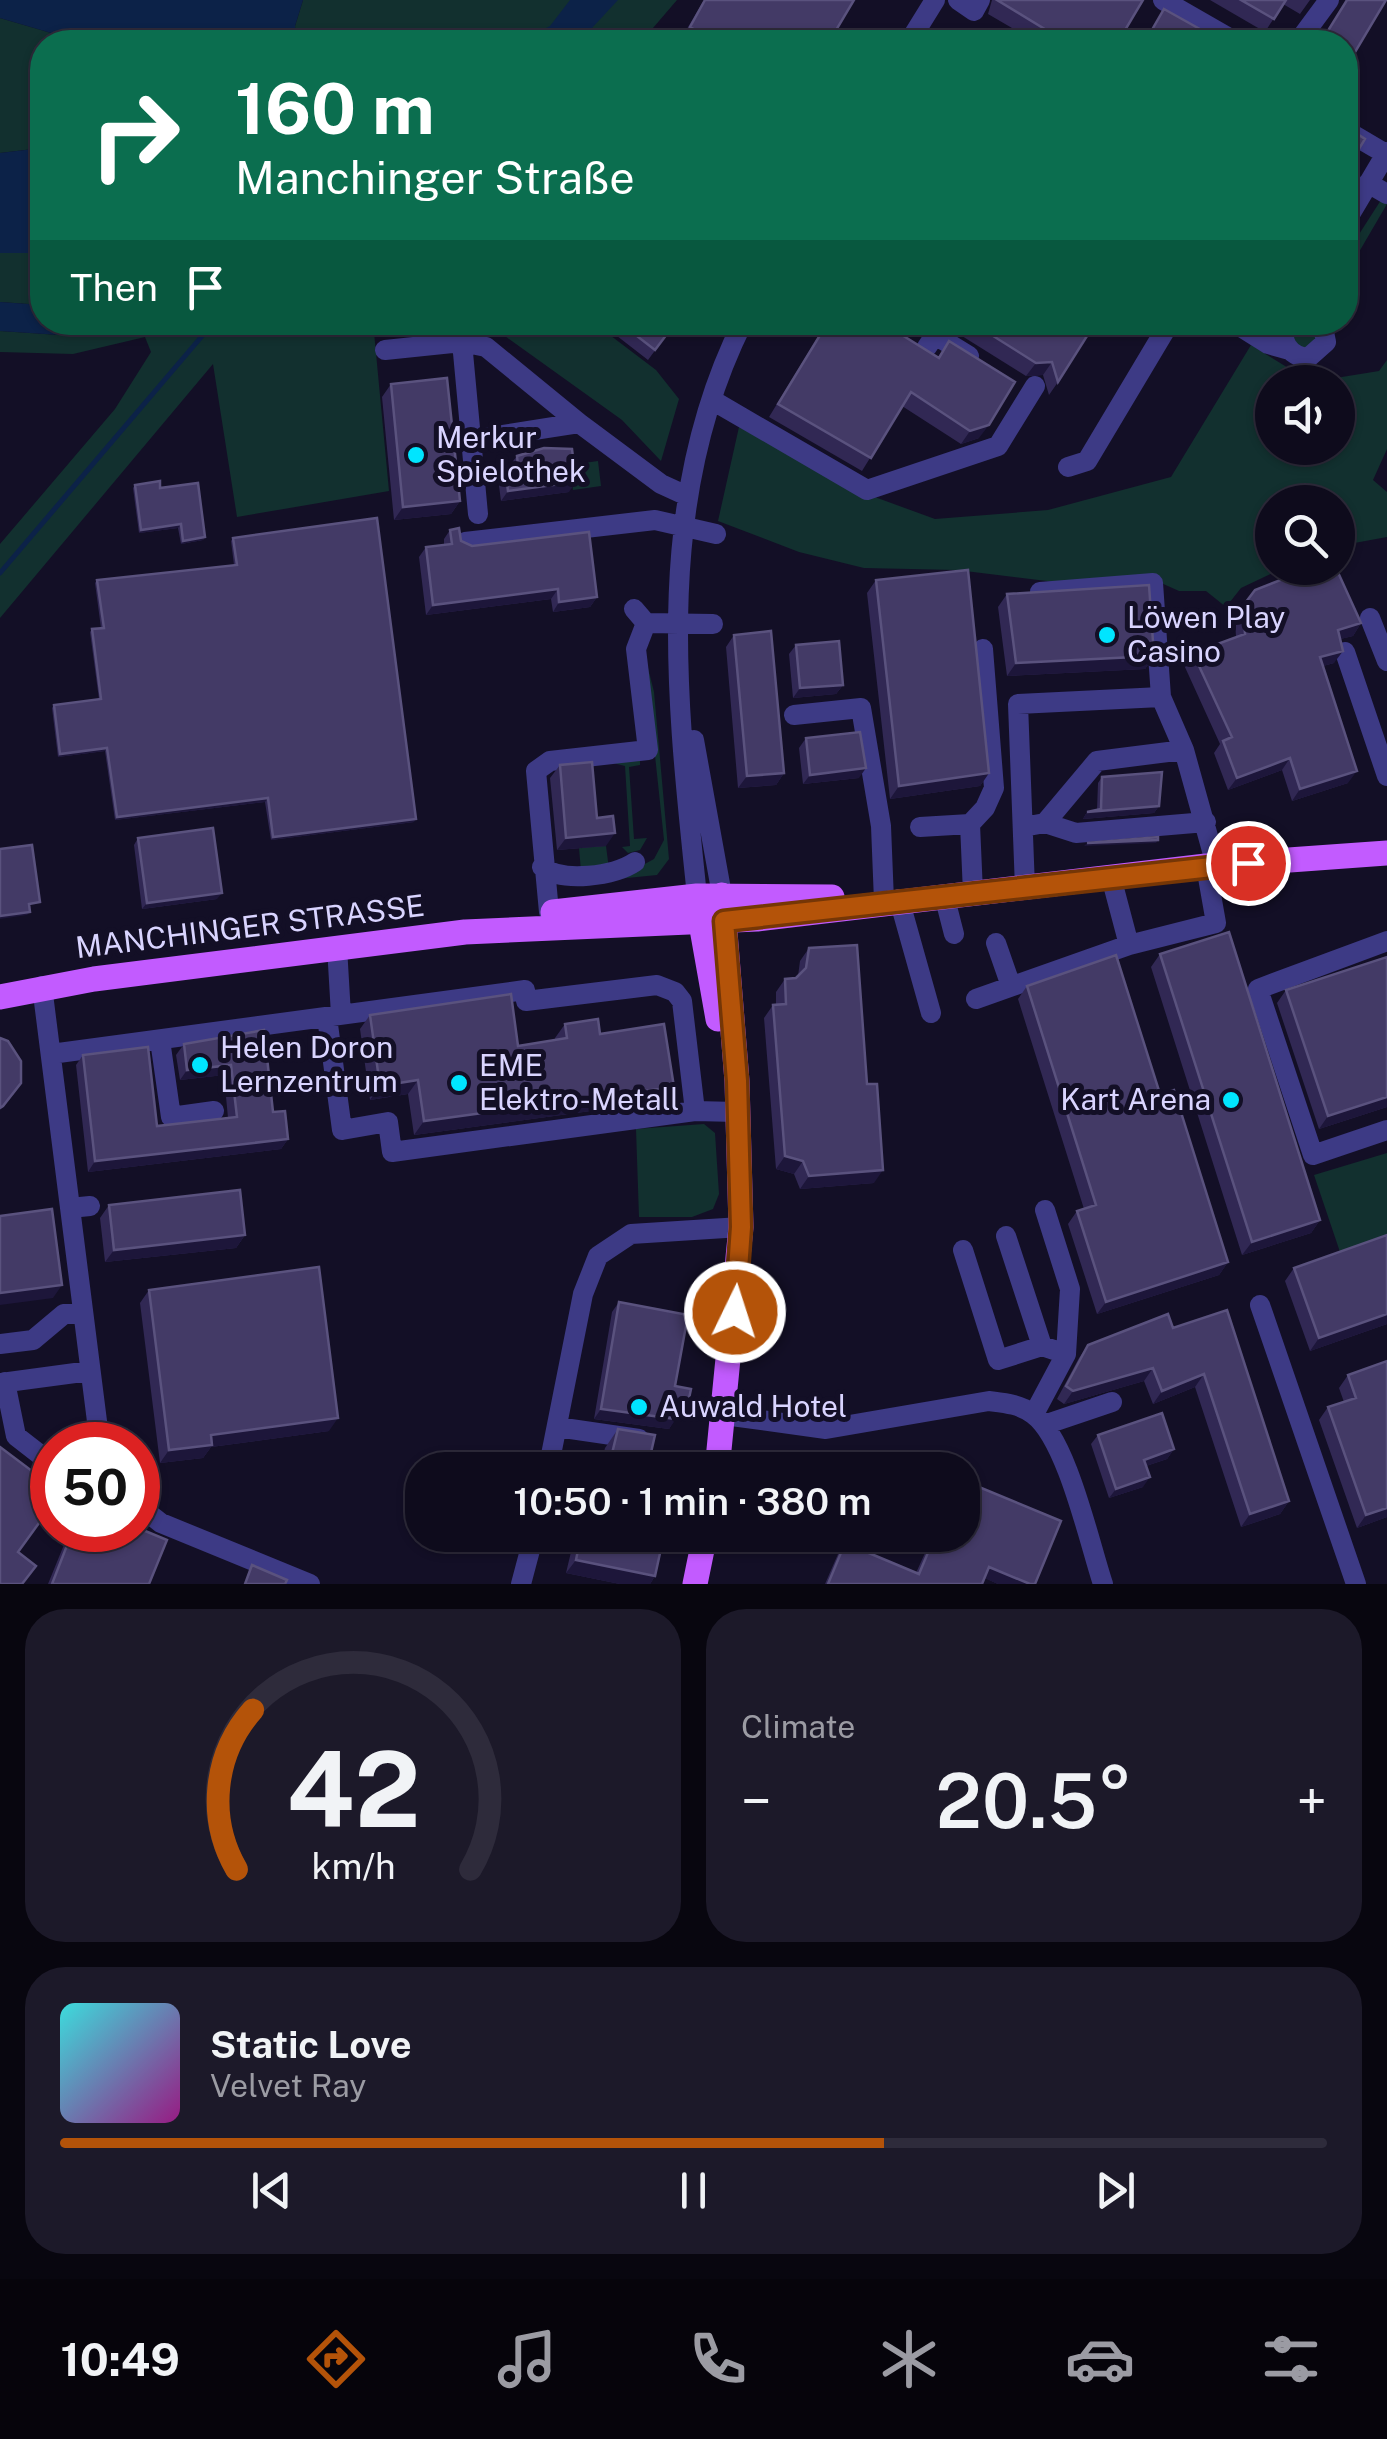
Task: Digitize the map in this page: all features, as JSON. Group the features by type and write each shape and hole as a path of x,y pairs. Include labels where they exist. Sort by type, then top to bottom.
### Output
{"main road":[{"name":"MANCHINGER STRASSE","path":"465,932 549,912 892,900 1211,866 1387,853"},
{"name":"MANCHINGER STRASSE","path":"0,997 42,986 337,947 711,909"},
{"path":"711,909 737,1112 741,1227 719,1452"},
{"name":"MANCHINGER STRASSE","path":"0,983 42,986"},
{"path":"695,1584 702,1552"}],"street":[{"path":"916,30 935,0"},
{"path":"958,0 974,11 980,0"},
{"path":"1307,30 1328,0"},
{"path":"1177,3 1218,30"},
{"path":"1358,137 1387,153 1378,188 1358,209"},
{"path":"711,909 709,809 683,700 676,624 685,495 712,400 738,335"},
{"path":"927,347 935,335 983,364"},
{"path":"1068,467 1087,461 1162,335"},
{"path":"1254,335 1308,358 1319,353 1326,342 1325,335"},
{"path":"1285,335 1289,350"},
{"path":"385,350 462,342 486,348 661,484 685,495"},
{"path":"462,342 478,514"},
{"path":"712,400 867,490 998,446 1026,388"},
{"path":"471,440 579,423"},
{"path":"464,542 612,523 681,523 716,534"},
{"path":"976,999 1130,945 1216,923 1206,822 1184,750 1160,697 1153,583 1026,593"},
{"path":"549,912 536,771 550,761 648,750 636,649 640,616 676,624 714,624"},
{"path":"1370,618 1387,662"},
{"path":"920,827 970,824 985,808 994,788 983,649"},
{"path":"1345,652 1387,776"},
{"path":"1026,888 1018,704 1160,697"},
{"path":"794,715 861,708 892,900 931,1013"},
{"path":"1045,824 1097,762 1184,750"},
{"path":"1023,827 1045,824 1076,832 1206,822"},
{"path":"970,824 973,892"},
{"path":"542,867 564,875 612,871 635,862"},
{"path":"1111,877 1130,945"},
{"path":"944,895 954,934"},
{"path":"1387,941 1258,988 1314,1154 1387,1130"},
{"path":"996,942 1012,986"},
{"path":"337,947 334,1016 342,1130 388,1122 392,1152 695,1111 737,1112"},
{"path":"42,986 80,1207 88,1273 83,1312 96,1422"},
{"path":"51,1054 525,990 526,1002 666,987 676,992 685,1011 695,1111"},
{"path":"160,1040 171,1117 214,1111"},
{"path":"1039,1420 1066,1354 1070,1289 1044,1220"},
{"path":"551,1452 584,1294 598,1256 631,1234 741,1227"},
{"path":"1006,1236 1042,1346"},
{"path":"963,1250 998,1360 1042,1346 1066,1354"},
{"path":"1260,1305 1356,1584"},
{"path":"0,1344 33,1340 64,1314 83,1312"},
{"path":"30,1447 16,1436 2,1383 90,1372"},
{"path":"724,1416 826,1429 989,1401 1014,1404 1039,1420 1058,1448 1103,1584"},
{"path":"1039,1420 1112,1402"},
{"path":"556,1426 648,1441"},
{"path":"160,1521 310,1584"},
{"path":"521,1584 529,1552"}],"green space":[{"path":"303,0 677,0 651,30 295,30"},
{"path":"0,18 41,30 30,30 30,149 0,153"},
{"path":"1381,200 1387,204 1358,254 1358,236"},
{"path":"0,253 30,253 30,304 0,302"},
{"path":"0,331 30,335 374,335 389,491 237,517 213,364 0,618 0,544 115,409 151,352 145,337 73,354 0,352"},
{"path":"504,335 610,335 656,370 679,399 661,461 622,420"},
{"path":"1292,335 1317,335 1312,347 1300,349"},
{"path":"1251,345 1283,365 1255,365 1255,465 1355,465 1355,375 1379,371 1387,360 1387,449 1373,480 1387,492 1387,537 1355,543 1355,485 1255,485 1255,581 1241,588 1226,607 1206,591 1179,591 1150,578 1063,583 957,570 864,568 799,552 718,521 739,427 850,488 935,519 1048,510 1171,477"},
{"path":"598,461 601,486 573,490 570,465"},
{"path":"644,652 654,692 669,859 657,875 617,879 654,859 664,840"},
{"path":"640,760 640,765 629,767 634,839 647,838 640,850 628,853 622,847 630,846 625,766 613,763"},
{"path":"606,846 609,869 581,871 579,848"},
{"path":"704,1124 715,1133 719,1194 713,1209 692,1217 639,1217 636,1129"},
{"path":"1387,1153 1387,1235 1340,1252 1314,1175"}],"water":[{"path":"0,0 303,0 295,30 41,30 0,18"},
{"path":"570,0 618,0 590,30 542,30"},
{"path":"30,149 30,253 0,253 0,153"},
{"path":"0,302 30,304 30,333 0,331"}],"building":[{"path":"705,0 854,0 836,30 690,27"},
{"path":"997,0 1143,0 1125,30 1046,30"},
{"path":"1241,0 1286,0 1274,19"},
{"path":"1347,0 1386,0 1358,47 1358,30 1328,30"},
{"path":"1164,9 1202,30 1152,30"},
{"path":"636,335 666,335 655,350"},
{"path":"820,335 902,335 939,358 949,341 1015,382 989,425 970,431 911,392 871,458 778,404"},
{"path":"992,335 1088,335 1058,382 1052,362 1036,363"},
{"name":"Merkur Spielothek","path":"447,378 460,501 403,507 391,384"},
{"path":"544,448 572,449 576,482 508,491 506,476 519,475 517,456"},
{"path":"160,481 160,488 198,483 205,537 183,541 181,524 141,530 135,485"},
{"path":"377,518 416,819 273,837 268,798 117,817 107,748 60,754 54,705 101,699 92,629 104,628 97,580 237,565 233,538"},
{"path":"459,528 461,541 472,546 589,532 597,597 559,602 558,589 433,605 426,547 452,544 450,530"},
{"path":"968,570 989,773 899,786 876,580"},
{"path":"1149,585 1154,656 1016,663 1007,594"},
{"path":"1268,585 1344,585 1361,623 1338,630 1343,651 1320,657 1357,771 1300,789 1290,758 1237,778 1223,741 1232,737 1193,653 1245,634 1243,606 1255,590"},
{"path":"771,631 784,773 747,776 734,635"},
{"path":"839,641 843,685 800,688 796,645"},
{"path":"860,732 866,768 810,775 806,738"},
{"path":"592,762 597,818 613,816 615,833 566,838 560,765"},
{"path":"1162,772 1159,806 1087,812 1101,809 1102,777"},
{"path":"213,828 222,893 147,903 138,838"},
{"path":"1158,837 1158,840 1087,843"},
{"path":"32,845 40,902 29,904 30,912 0,916 0,849"},
{"name":"Kart Arena","path":"1229,932 1320,1220 1252,1242 1160,954"},
{"path":"857,945 867,1084 877,1084 883,1170 809,1176 803,1161 785,1156 773,1005 786,1004 785,979 796,978 806,968 809,948"},
{"path":"1116,955 1160,1094 1174,1090 1228,1262 1106,1302 1077,1211 1096,1205 1027,986"},
{"path":"1387,957 1387,1097 1328,1116 1286,990"},
{"path":"511,994 518,1046 567,1038 565,1024 598,1019 600,1034 664,1024 674,1087 424,1121 418,1080 380,1086 370,1015"},
{"path":"264,1030 273,1112 285,1111 288,1139 95,1161 83,1055 148,1047 157,1126 237,1117 231,1065 187,1070 184,1044"},
{"path":"0,1038 8,1041 21,1061 21,1083 0,1108"},
{"path":"240,1190 245,1235 114,1250 109,1205"},
{"path":"52,1209 62,1285 0,1293 0,1216"},
{"path":"1387,1235 1387,1314 1319,1338 1294,1268"},
{"path":"319,1267 338,1418 211,1435 212,1445 169,1450 149,1290"},
{"path":"619,1302 688,1315 675,1386 691,1389 687,1408 678,1406 676,1419 601,1409"},
{"path":"1227,1310 1289,1501 1250,1514 1204,1374 1162,1391 1153,1368 1073,1391 1066,1386 1088,1345 1168,1314 1173,1328"},
{"path":"1387,1361 1387,1508 1366,1515 1328,1407 1356,1398 1348,1375"},
{"path":"1162,1413 1174,1449 1144,1460 1150,1477 1116,1489 1098,1435"},
{"path":"618,1429 655,1435 651,1452 612,1452"},
{"path":"0,1447 30,1470 30,1535 18,1552 36,1566 22,1584 0,1584"},
{"path":"980,1487 1061,1521 1035,1584 989,1567 982,1584 828,1584 841,1552 866,1552 919,1574 928,1552 980,1552"},
{"path":"160,1537 167,1540 149,1584 52,1584 64,1552 160,1552"},
{"path":"578,1552 660,1552 655,1576 576,1560"},
{"path":"252,1565 287,1580 285,1584 245,1584"}],"waterway":[{"path":"0,573 203,335"}],"place":[{"name":"Merkur Spielothek","path":"416,455"},
{"name":"Löwen Play Casino","path":"1107,635"},
{"name":"Helen Doron Lernzentrum","path":"200,1065"},
{"name":"EME Elektro-Metall","path":"459,1083"},
{"name":"Kart Arena","path":"1231,1100"},
{"name":"Auwald Hotel","path":"639,1407"}],"route":[{"path":"735,1312 741,1227 737,1081 724,921 830,911 884,900 1248,863"}]}
